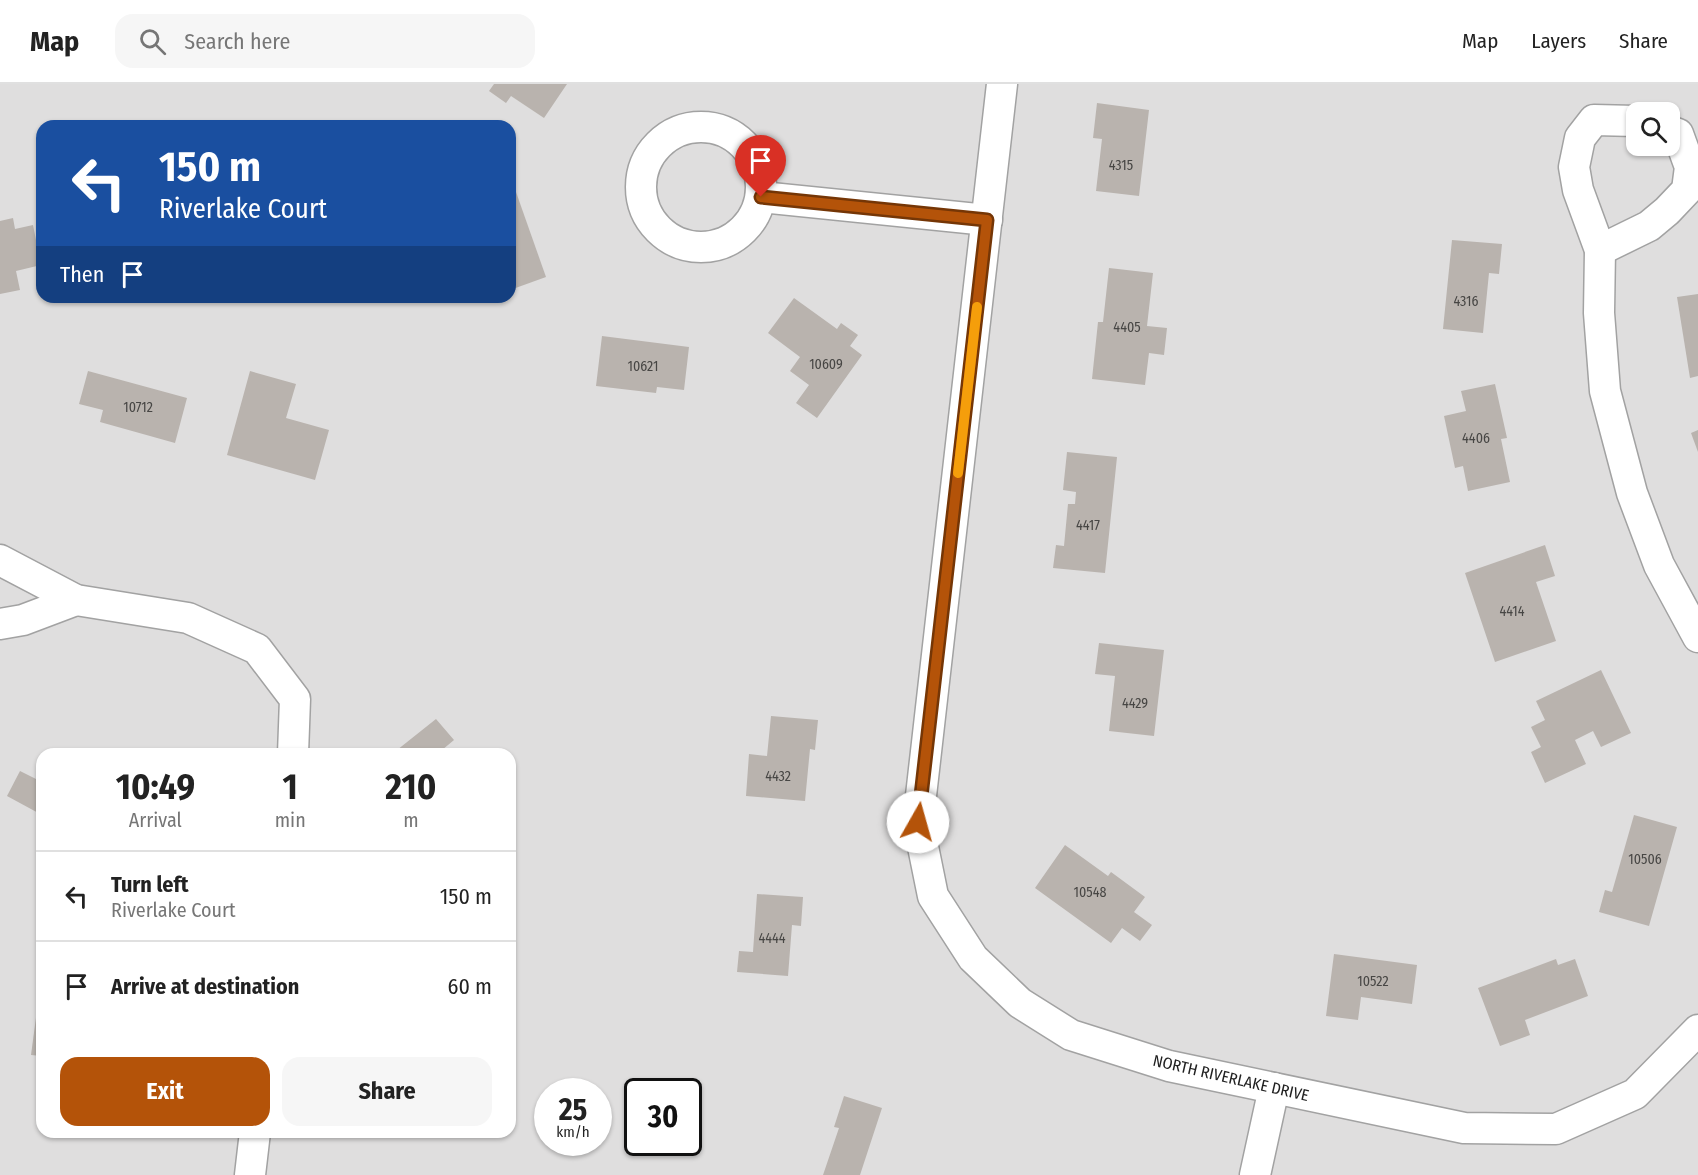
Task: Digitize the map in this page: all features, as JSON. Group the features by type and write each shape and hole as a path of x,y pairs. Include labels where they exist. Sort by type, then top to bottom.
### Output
{"street":[{"name":"NORTH RIVERLAKE DRIVE","path":"1002,84 918,822 933,896 973,958 1020,1003 1071,1035 1169,1066 1464,1128 1556,1129 1635,1094 1698,1030"},
{"path":"1626,121 1594,120 1580,138 1574,167 1578,190 1600,250 1599,313 1605,391 1632,492 1655,554 1698,637"},
{"path":"701,126 722,130 740,140 753,156 761,176 761,197 755,215 744,230 728,241 710,247 691,247 673,241 658,229 647,214 642,195 642,176 649,157 663,141 681,130 701,126"},
{"path":"1600,250 1649,226 1668,211 1687,190 1690,167 1680,140"},
{"path":"761,197 987,220"},
{"path":"0,560 76,600 188,618 257,648 295,699 293,748"},
{"path":"0,624 23,620 76,600"},
{"path":"1255,1175 1274,1088"},
{"path":"250,1175 254,1138"}],"shaded area":[{"path":"0,84 1698,84 1698,1175 0,1175"}],"building":[{"path":"494,84 567,84 544,118 511,96 506,103 489,91"},
{"path":"1097,103 1149,110 1139,196 1096,191 1102,139 1093,138"},
{"path":"516,192 546,277 516,288"},
{"path":"13,218 15,229 33,225 36,240 36,266 16,271 20,290 0,294 0,221"},
{"path":"1452,240 1502,244 1499,274 1489,273 1483,333 1443,329"},
{"path":"1109,268 1153,273 1147,326 1167,328 1164,355 1149,353 1145,385 1092,379 1098,322 1103,322"},
{"path":"1698,294 1698,376 1690,378 1677,297"},
{"path":"794,298 837,329 841,323 858,335 850,346 862,355 817,418 796,403 809,385 790,371 800,357 768,333"},
{"path":"602,336 689,347 684,390 657,387 656,393 596,386"},
{"path":"88,371 187,398 175,443 100,422 103,410 79,404"},
{"path":"250,371 296,384 286,418 329,430 315,480 227,455"},
{"path":"1495,384 1507,438 1501,439 1510,482 1468,491 1463,466 1455,468 1444,416 1466,411 1461,391"},
{"path":"1698,430 1698,452 1691,433"},
{"path":"1067,452 1117,457 1105,573 1053,568 1056,545 1064,546 1068,504 1075,504 1076,492 1063,490"},
{"path":"1545,545 1555,576 1536,582 1556,641 1495,662 1465,573"},
{"path":"1099,643 1164,650 1154,736 1109,731 1115,676 1095,674"},
{"path":"1601,670 1631,733 1601,747 1593,731 1575,740 1586,764 1545,783 1531,752 1541,747 1531,727 1545,720 1536,701"},
{"path":"771,716 818,720 815,750 810,749 805,801 746,796 749,754 767,756"},
{"path":"436,719 454,740 444,748 400,748"},
{"path":"20,771 36,779 36,812 7,796"},
{"path":"1634,815 1677,827 1649,926 1599,912 1605,890 1612,892"},
{"path":"1065,845 1108,876 1111,872 1145,897 1134,912 1152,925 1140,941 1122,928 1111,943 1035,888"},
{"path":"757,894 803,897 801,926 792,925 788,976 737,972 739,951 753,952"},
{"path":"1334,954 1417,965 1412,1004 1361,997 1358,1020 1326,1016"},
{"path":"1556,959 1558,965 1575,959 1588,996 1525,1020 1530,1035 1500,1046 1478,988"},
{"path":"36,1018 36,1055 31,1055"},
{"path":"844,1096 882,1108 860,1175 823,1175 839,1128 834,1127"}],"slow traffic":[{"path":"958,473 977,307"}],"route":[{"path":"761,197 987,220 918,822"}]}
